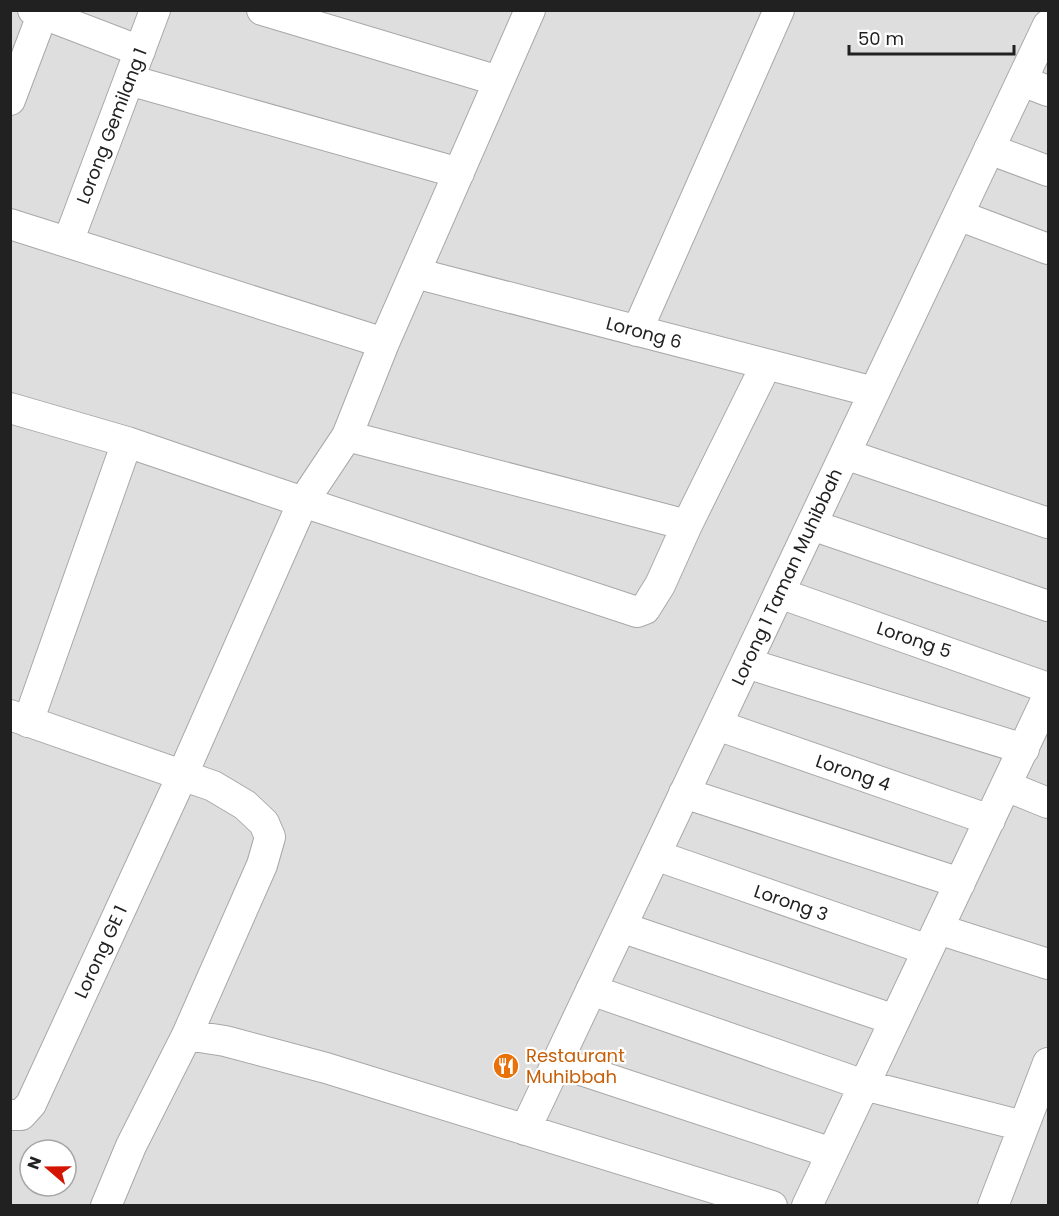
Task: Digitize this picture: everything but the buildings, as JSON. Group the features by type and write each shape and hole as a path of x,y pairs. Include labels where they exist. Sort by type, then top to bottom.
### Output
{"street":[{"name":"Lorong Gemilang 1","path":"68,242 155,10"},
{"path":"262,10 499,81"},
{"name":"Lorong GE 1","path":"10,1115 21,1114 31,1104 182,776 303,502 347,436 384,343 530,10"},
{"path":"637,331 778,10"},
{"path":"10,100 40,12 140,51"},
{"name":"Lorong 1 Taman Muhibbah","path":"525,1130 990,149 1035,86 1048,25"},
{"path":"129,80 459,173"},
{"path":"990,149 1048,171"},
{"path":"958,215 1048,249"},
{"path":"10,224 384,343"},
{"name":"Lorong 6","path":"415,273 874,392"},
{"path":"10,408 128,442 637,612 645,609 651,603 766,365"},
{"path":"347,436 687,525"},
{"path":"106,1206 131,1146 188,1035 262,865 270,837 264,823 244,805 213,786 19,718 128,442"},
{"path":"845,454 1048,523"},
{"path":"812,525 1048,606"},
{"name":"Lorong 5","path":"779,593 1048,688"},
{"path":"746,663 1024,749"},
{"path":"807,1206 1048,696"},
{"name":"Lorong 4","path":"717,725 990,820"},
{"path":"1006,786 1048,803"},
{"path":"684,793 960,883"},
{"name":"Lorong 3","path":"655,855 933,940 1048,964"},
{"path":"621,927 895,1020"},
{"path":"591,990 864,1085 1023,1126"},
{"path":"188,1035 225,1041 326,1068 772,1206"},
{"path":"557,1062 832,1153"},
{"path":"993,1206 1048,1063"}],"shaded area":[{"path":"10,11 1048,11 1048,1205 11,1205"}],"place":[{"name":"Restaurant Muhibbah","path":"506,1066"}]}
